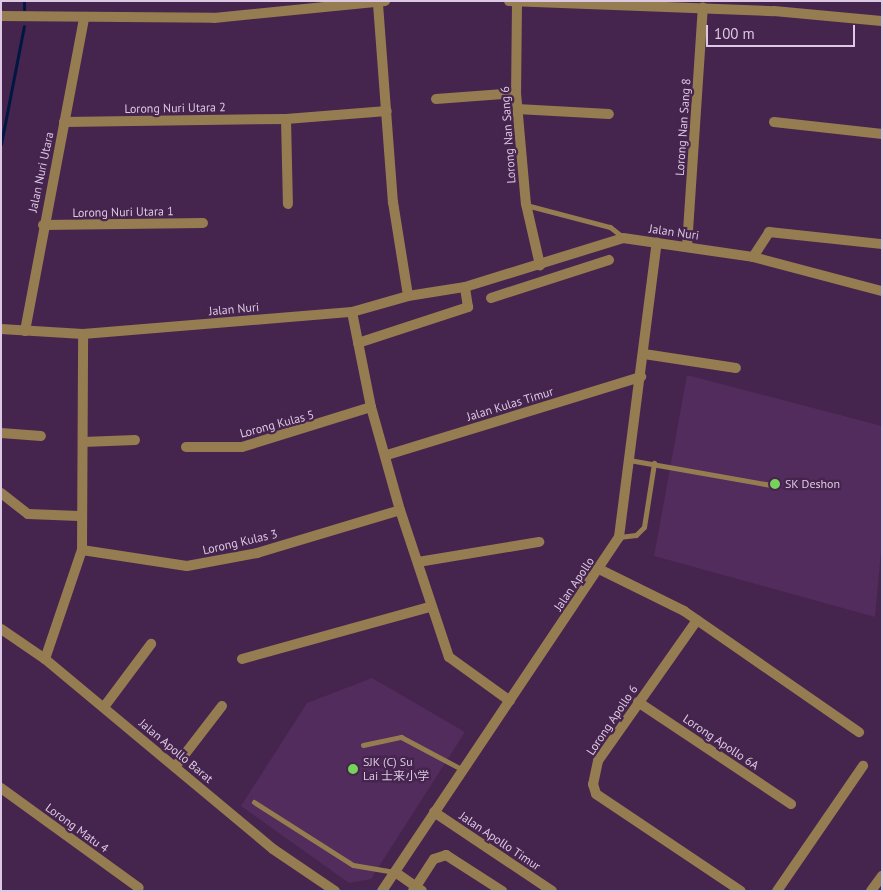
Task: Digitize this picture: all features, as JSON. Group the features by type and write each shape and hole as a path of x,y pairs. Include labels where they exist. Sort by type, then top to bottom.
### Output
{"street":[{"path":"513,2 703,8 882,21"},
{"name":"Lorong Nan Sang 6","path":"513,2 517,109 526,204 540,265"},
{"path":"1,16 84,19 214,18 382,3 393,202 408,296"},
{"name":"Lorong Nan Sang 8","path":"687,246 703,8"},
{"name":"Jalan Nuri Utara","path":"25,331 43,225 84,19"},
{"path":"436,99 516,93"},
{"path":"517,109 609,114"},
{"name":"Lorong Nuri Utara 2","path":"64,122 286,119 387,111"},
{"path":"286,119 288,204"},
{"path":"774,122 882,134"},
{"name":"Lorong Nuri Utara 1","path":"43,225 203,223"},
{"path":"753,257 769,232 882,244"},
{"name":"Jalan Nuri","path":"1,329 83,334 352,312 408,296 465,287 506,276 583,249 623,238 753,257 882,291"},
{"name":"Jalan Apollo","path":"382,891 599,569 619,536 657,242"},
{"path":"583,249 588,266"},
{"path":"491,298 609,260"},
{"path":"506,276 510,293"},
{"path":"358,343 468,307 465,287"},
{"path":"352,312 371,407 387,454 400,510 418,562 430,607 449,657 510,701"},
{"path":"45,659 82,550 79,516 83,442 83,334"},
{"path":"644,354 736,368"},
{"name":"Jalan Kulas Timur","path":"387,454 641,376"},
{"name":"Lorong Kulas 5","path":"186,447 242,447 371,407"},
{"path":"1,432 42,436"},
{"path":"83,442 135,440"},
{"path":"1,493 28,514 79,516"},
{"name":"Lorong Kulas 3","path":"82,550 187,566 257,553 400,510"},
{"path":"418,562 539,542"},
{"path":"599,569 697,620 859,732"},
{"path":"242,660 430,607"},
{"name":"Lorong Apollo 6","path":"697,620 638,702 598,762 593,784 596,794 741,891"},
{"name":"Jalan Apollo Barat","path":"1,629 45,659 273,849 335,891"},
{"path":"104,707 151,644"},
{"name":"Lorong Apollo 6A","path":"638,702 791,804"},
{"path":"175,767 222,706"},
{"path":"777,891 863,766"},
{"name":"Lorong Matu 4","path":"1,788 139,888"},
{"name":"Jalan Apollo Timur","path":"434,812 552,891"},
{"path":"394,872 417,889 434,859 446,855 502,891"},
{"path":"871,891 882,876"}],"lane":[{"path":"526,204 610,227 623,238"},
{"path":"629,460 771,485"},
{"path":"619,536 636,535 644,526 654,463"},
{"path":"363,745 400,737 463,770"},
{"path":"254,802 353,865 394,872"}],"shaded area":[{"name":"SK Deshon","path":"687,375 882,426 882,541 875,617 654,556"},
{"name":"SJK (C) Su Lai 士来小学","path":"372,678 465,732 371,879 349,883 241,806 307,703"}],"waterway":[{"path":"24,1 24,9"},
{"path":"1,144 24,26"}],"place":[{"name":"SK Deshon","path":"775,484"},
{"name":"SJK (C) Su Lai 士来小学","path":"353,769"}]}
